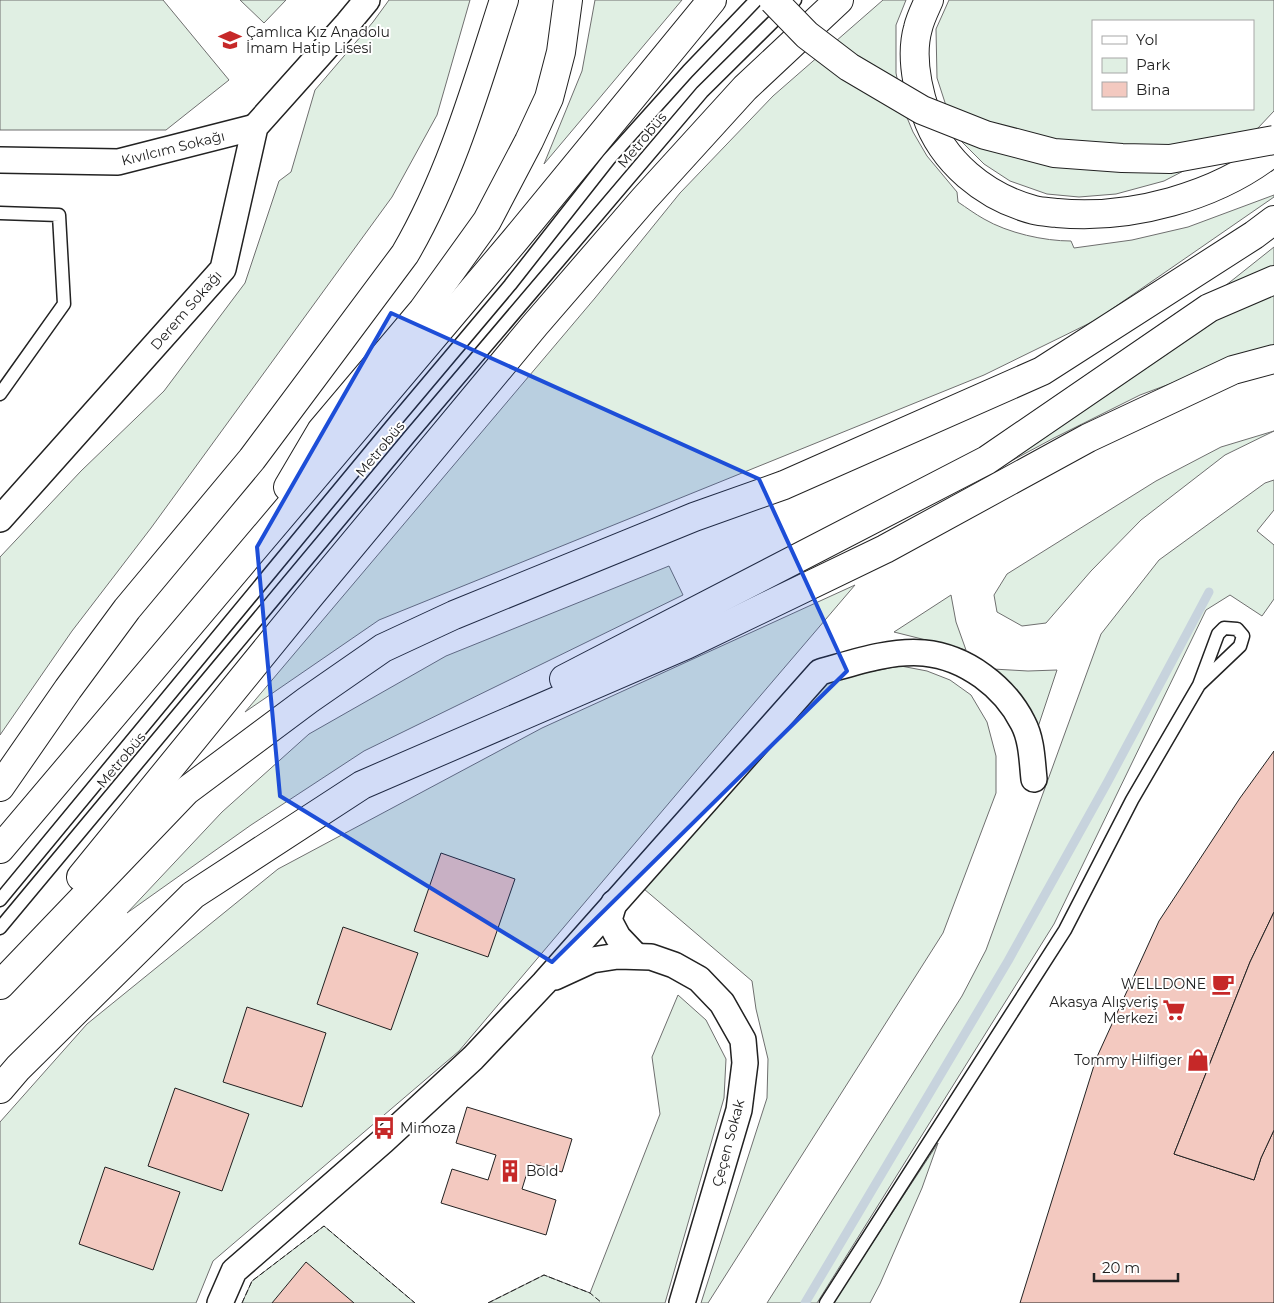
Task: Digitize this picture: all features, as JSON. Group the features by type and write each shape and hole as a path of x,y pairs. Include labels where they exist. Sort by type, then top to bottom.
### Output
{"highway":[{"path":"0,787 68,689 127,609 252,459 405,254 425,220 464,124 504,0"},
{"path":"244,561 321,431 423,310 487,221 549,98 561,52 568,0"},
{"path":"0,849 515,240 712,0"},
{"path":"773,0 806,35 849,67 922,110 985,135 1054,153 1170,159 1274,140"},
{"path":"0,977 302,605 535,325 644,199 745,88 839,0"},
{"path":"928,0 917,29 914,61 920,95 929,123 944,150 970,178 1000,197 1035,210 1078,215 1123,211 1163,204 1209,190 1256,166 1274,152"},
{"path":"0,985 186,791 308,700 383,648 454,615 666,528 784,485 1042,371 1254,235 1274,220"},
{"path":"0,1089 18,1068 193,895 362,785 987,460 1210,308 1274,280"},
{"path":"362,785 686,645 886,549 1088,438 1233,370 1274,359"}],"street":[{"name":"Derem Sokağı","path":"0,520 222,269 255,127 367,0"},
{"name":"Kıvılcım Sokağı","path":"0,160 118,162 255,127"},
{"path":"220,1303 234,1271 383,1141 473,1058 544,983 820,672 894,654 924,653 952,659 977,672 998,689 1013,706 1024,724 1034,779"},
{"path":"614,903 610,920 618,937 636,956"},
{"name":"Çeçen Sokak","path":"544,983 592,960 618,956 651,957 674,965 699,979 722,1003 743,1040 744,1063 739,1110 682,1303"}],"lane":[{"name":"Metrobüs","path":"0,900 510,285 609,160 688,71 756,0"},
{"name":"Metrobüs","path":"0,928 417,429 702,92 795,0"},
{"path":"0,213 58,215 64,304 0,394"},
{"path":"826,1303 1065,930 1132,800 1199,685"}],"highlighted area":[{"path":"391,313 759,479 847,671 552,962 280,796 257,547"}],"green space":[{"path":"0,0 163,0 229,80 166,130 0,130"},
{"path":"240,0 286,0 264,23"},
{"path":"389,0 470,0 437,115 392,197 151,528 72,631 0,735 0,557 81,471 164,391 245,283 279,181 291,172 315,90 373,22"},
{"path":"595,0 682,0 544,164 582,71"},
{"path":"883,0 906,0 896,25 896,73 903,108 913,132 927,156 957,192 958,202 994,224 1026,235 1049,240 1071,241 1074,248 1132,240 1188,227 1274,195 1274,197 1096,320 984,375 379,620 245,712 595,298 680,193 773,96"},
{"path":"949,0 1274,0 1274,111 1258,128 1228,148 1164,181 1116,194 1079,197 1047,194 1010,181 984,164 961,141 951,121 937,78 936,29"},
{"path":"1274,247 1274,352 1234,360 1140,395 1054,438 903,519 781,572 1108,379"},
{"path":"1274,431 1225,455 1141,520 1091,571 1046,623 1022,626 997,612 994,595 1007,574 1156,481 1221,447"},
{"path":"1274,480 1274,510 1257,531 1274,545 1274,599 1262,616 1230,595 1206,610 1054,924 817,1303 767,1303 962,996 986,950 1101,634 1159,560 1265,483"},
{"path":"669,566 683,595 364,751 251,825 127,913 222,812 309,734 446,656"},
{"path":"855,585 459,1051 213,1261 196,1303 0,1303 0,1122 87,1024 278,869 542,728"},
{"path":"951,595 956,622 966,650 894,632"},
{"path":"901,666 927,671 950,680 971,695 987,722 996,756 996,793 943,933 708,1303 701,1303 767,1098 768,1059 756,1009 752,981 644,889 817,684 845,676"},
{"path":"993,669 1057,670 1038,727 1024,700"},
{"path":"678,995 706,1020 726,1059 724,1098 665,1303 488,1303 544,1275 590,1293 660,1114 652,1057"},
{"path":"938,1143 922,1188 870,1303 833,1303"},
{"path":"324,1226 415,1303 242,1303 252,1281"}],"building":[{"name":"Akasya Alışveriş Merkezi","path":"1274,751 1274,912 1250,962 1174,1154 1254,1180 1261,1158 1274,1130 1274,1303 1020,1303 1096,1059 1159,921 1240,798"},
{"path":"441,853 515,879 488,957 414,931"},
{"path":"1274,912 1274,1130 1261,1158 1254,1180 1174,1154 1250,962"},
{"path":"343,927 418,953 391,1030 317,1004"},
{"path":"247,1007 326,1033 302,1107 223,1082"},
{"path":"175,1088 249,1114 222,1191 148,1166"},
{"name":"Bold","path":"467,1107 572,1139 562,1172 530,1163 522,1189 556,1200 546,1235 441,1203 452,1169 488,1180 496,1155 456,1143"},
{"path":"105,1167 180,1192 153,1270 79,1244"},
{"path":"306,1262 354,1303 272,1303"}],"waterway":[{"path":"805,1303 1008,961 1107,783 1209,592"}],"fence":[{"path":"242,1303 252,1281 324,1226 415,1303"},
{"path":"488,1303 544,1275 590,1293 602,1303"}],"place":[{"name":"Çamlıca Kız Anadolu İmam Hatip Lisesi","path":"230,40"},
{"name":"WELLDONE","path":"1223,984"},
{"name":"Akasya Alışveriş Merkezi","path":"1174,1010"},
{"name":"Tommy Hilfiger","path":"1198,1060"},
{"name":"Mimoza","path":"384,1128"},
{"name":"Bold","path":"510,1171"}]}
